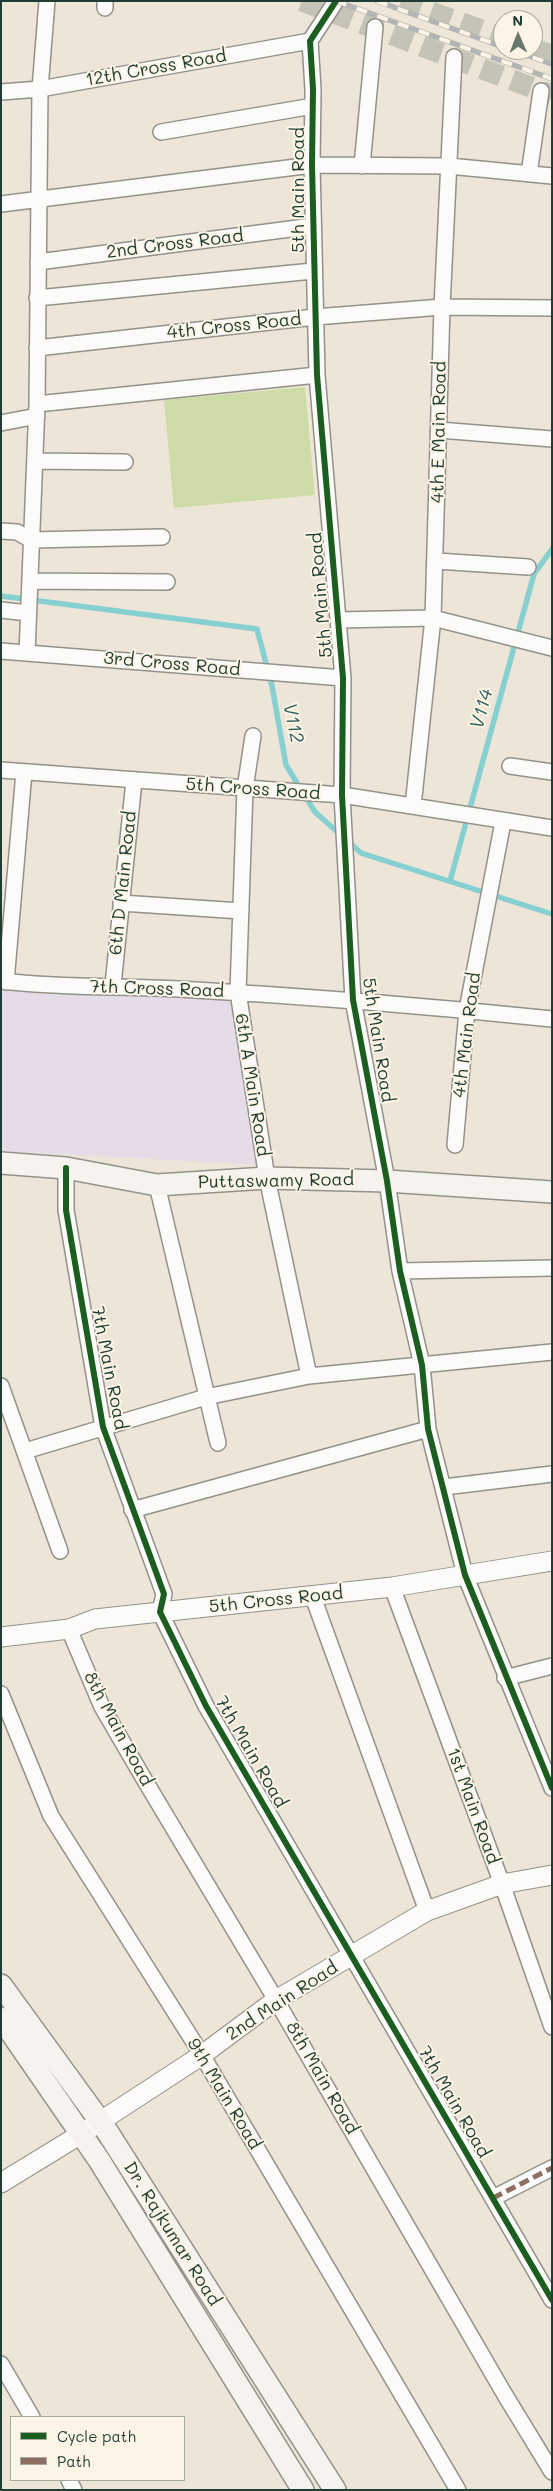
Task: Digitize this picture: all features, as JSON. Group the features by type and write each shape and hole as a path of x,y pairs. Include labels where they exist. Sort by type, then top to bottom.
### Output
{"main road":[{"name":"Puttaswamy Road","path":"1,1163 66,1168 157,1184 267,1178 387,1180 552,1192"},
{"name":"Dr. Rajkumar Road","path":"1,1985 103,2125 335,2490"},
{"name":"Dr. Rajkumar Road","path":"1,2018 84,2137 303,2490"}],"street":[{"path":"27,653 37,410 40,89 47,1"},
{"path":"310,41 332,6"},
{"path":"362,166 375,28"},
{"name":"12th Cross Road","path":"1,92 40,89 310,41"},
{"name":"5th Main Road","path":"310,41 313,106 313,271 317,375 343,678 342,795 353,1000 387,1180 400,1272 422,1365 428,1429 444,1486 465,1575 505,1678 551,1782"},
{"name":"4th E Main Road","path":"413,806 433,618 442,306 454,57"},
{"path":"529,174 541,91"},
{"path":"161,132 313,106"},
{"path":"1,204 312,166 450,166 552,176"},
{"name":"2nd Cross Road","path":"38,262 313,226"},
{"path":"37,298 313,271"},
{"name":"4th Cross Road","path":"37,348 315,317 442,306 552,308"},
{"path":"1,423 37,410 317,375"},
{"path":"439,430 552,439"},
{"path":"35,461 125,462"},
{"path":"1,531 17,532 31,540 162,537"},
{"path":"436,562 528,567"},
{"path":"29,586 167,582"},
{"path":"1,610 28,611"},
{"path":"338,620 433,618 552,648"},
{"name":"3rd Cross Road","path":"1,651 343,678"},
{"name":"6th A Main Road","path":"253,736 245,790 238,992 267,1178 309,1376"},
{"path":"510,766 552,772"},
{"name":"5th Cross Road","path":"1,770 245,790 342,795 503,822 552,828"},
{"path":"4,982 24,772"},
{"name":"6th D Main Road","path":"113,985 134,781"},
{"name":"4th Main Road","path":"455,1145 467,1010 503,822"},
{"path":"121,903 241,911"},
{"name":"7th Cross Road","path":"4,982 66,987 113,985 238,992 353,1000 552,1019"},
{"name":"7th Main Road","path":"66,1168 66,1210 103,1427 164,1594 160,1612 206,1706 552,2300"},
{"path":"157,1184 218,1443"},
{"path":"400,1272 552,1268"},
{"path":"25,1450 206,1397 309,1376 552,1352"},
{"path":"1,1386 60,1551"},
{"path":"132,1510 428,1429"},
{"path":"444,1486 552,1474"},
{"name":"5th Cross Road","path":"1,1638 69,1629 95,1619 392,1587 552,1561"},
{"name":"1st Main Road","path":"392,1587 502,1884 552,2027"},
{"path":"313,1597 427,1911"},
{"name":"8th Main Road","path":"69,1629 102,1707 552,2472"},
{"path":"505,1678 552,1666"},
{"name":"9th Main Road","path":"1,1694 51,1816 202,2055 458,2490"},
{"name":"2nd Main Road","path":"84,2137 202,2055 276,2000 427,1911 502,1884 552,1875"},
{"path":"1,2183 84,2137"},
{"path":"1,2194 84,2137"},
{"path":"493,2198 552,2168"},
{"path":"1,2364 31,2416"}],"shaded area":[{"path":"1,985 234,996 262,1165 1,1151"}],"green space":[{"path":"305,387 315,495 174,508 164,400"}],"waterway":[{"name":"V114","path":"450,881 534,574 552,549"},
{"name":"V112","path":"1,596 257,629 272,686 286,765 315,812 361,853 552,914"}],"tunnel":[{"path":"302,1 552,95"},
{"path":"401,1 493,34"},
{"path":"543,52 552,55"}],"railway":[{"path":"336,1 552,79"},
{"path":"377,1 493,43"},
{"path":"541,60 552,64"}],"marked path":[{"path":"493,2198 552,2168"}],"cycle path":[{"path":"336,1 310,41 313,89 312,165 317,375 343,678 342,795 353,1000 387,1181 400,1271 422,1365 428,1429 465,1575 552,1788"},
{"path":"66,1168 66,1210 103,1427 164,1594 160,1612 206,1706 552,2300"}]}
